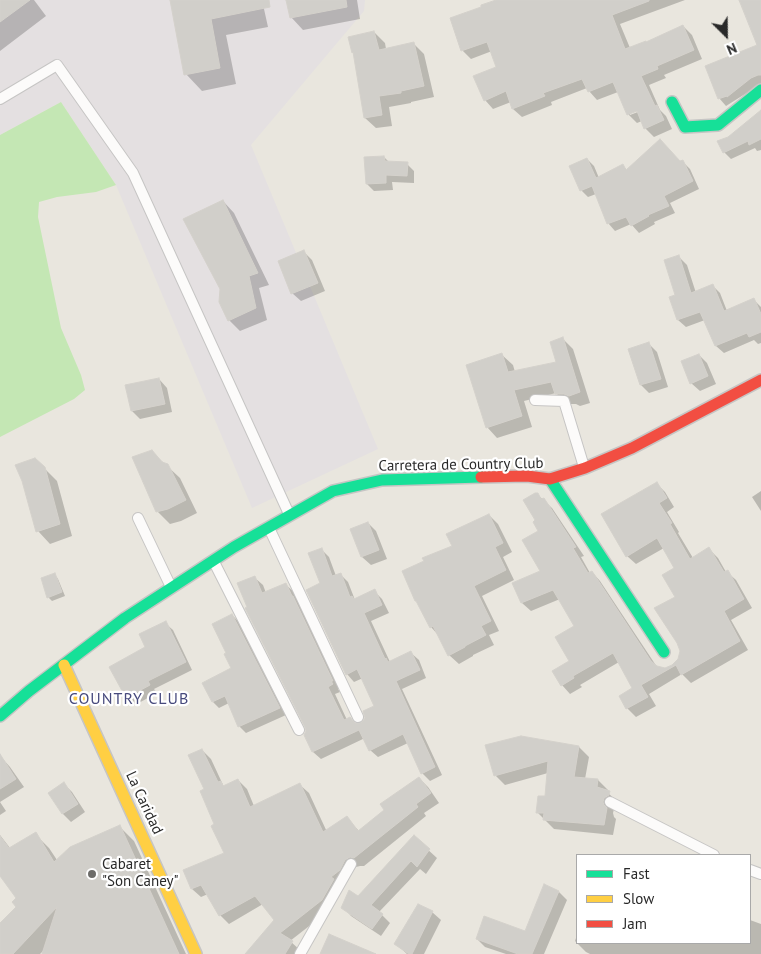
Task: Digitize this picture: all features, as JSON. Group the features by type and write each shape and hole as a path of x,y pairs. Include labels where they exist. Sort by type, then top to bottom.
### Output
{"street":[{"path":"672,102 685,127 718,125 761,90"},
{"name":"Carretera de Country Club","path":"0,716 29,691 125,618 269,527 333,491 382,480 527,476 550,479 584,468 632,448 761,380"},
{"path":"550,479 664,652"},
{"name":"La Caridad","path":"64,665 196,954"}],"lane":[{"path":"0,99 57,65 133,173 289,515"},
{"path":"535,400 564,401 584,468"},
{"path":"138,518 171,588"},
{"path":"269,527 358,717"},
{"path":"214,561 299,730"},
{"path":"610,802 712,854"},
{"path":"300,954 351,864"}],"shaded area":[{"path":"0,0 365,0 364,11 251,145 378,449 252,508 116,185 61,102 0,135"}],"green space":[{"path":"61,102 116,185 96,192 57,197 39,202 38,217 61,328 81,375 85,390 74,399 0,437 0,135"}],"building":[{"path":"0,0 30,0 0,22"},
{"path":"170,0 269,0 270,7 211,19 220,68 184,75"},
{"path":"286,0 346,0 347,7 290,18"},
{"path":"496,0 649,0 612,15 625,49 646,42 683,25 694,50 657,66 658,69 641,76 664,120 644,129 637,111 627,115 613,82 588,92 582,79 543,93 545,96 512,109 506,91 484,101 473,76 496,67 487,42 461,51 450,18"},
{"path":"739,0 761,0 761,75 751,78 727,97 718,99 705,66 757,45"},
{"path":"374,31 379,50 414,42 424,86 401,91 401,93 379,96 382,115 364,118 353,52 348,37"},
{"path":"761,110 761,139 749,145 748,141 723,153 717,141 728,137"},
{"path":"660,139 680,161 683,160 693,181 664,196 669,206 648,215 631,226 626,217 607,224 592,186 580,191 569,166 587,158 596,178 623,164 626,170"},
{"path":"384,156 385,161 408,162 407,176 386,175 386,183 366,184 364,157"},
{"path":"223,200 258,273 249,276 256,308 228,321 219,302 220,289 183,219"},
{"path":"304,250 318,283 291,294 278,261"},
{"path":"679,255 691,293 713,284 724,311 754,298 761,314 761,332 749,337 747,333 715,346 700,312 677,320 669,297 675,295 664,260"},
{"path":"563,337 580,392 569,396 555,394 551,382 514,390 522,416 486,428 466,365 502,353 508,372 556,362 550,342"},
{"path":"649,342 661,379 640,385 628,349"},
{"path":"699,354 708,376 690,384 681,361"},
{"path":"159,378 165,404 131,411 125,385"},
{"path":"152,450 162,462 168,464 186,500 168,509 156,512 132,457"},
{"path":"35,458 45,467 60,524 36,532 22,481 15,465"},
{"path":"657,482 667,498 659,503 672,523 670,524 690,559 709,547 724,572 728,570 744,599 724,611 740,641 681,675 676,665 641,685 648,697 626,709 619,696 632,688 613,653 573,676 574,678 561,686 552,671 569,661 555,637 574,626 553,590 521,603 512,583 540,571 522,540 538,531 533,522 535,520 523,500 535,493 538,493 541,499 544,498 576,547 573,548 588,573 592,571 651,661 657,666 665,668 672,665 678,659 680,651 677,643 654,608 675,597 662,575 674,568 657,538 626,557 601,514"},
{"path":"489,514 503,543 495,547 506,570 474,586 491,621 481,626 486,635 448,656 433,626 430,628 415,601 402,571 424,561 422,558 452,546 446,534"},
{"path":"368,522 379,550 361,557 350,529"},
{"path":"322,548 332,576 341,573 350,597 352,596 354,599 375,589 382,605 364,613 385,659 388,662 411,651 420,670 396,681 435,767 421,774 403,734 369,751 359,730 312,752 304,735 305,727 245,608 247,607 237,583 255,576 262,593 286,583 333,681 331,681 333,684 328,687 344,720 350,717 355,723 363,721 365,718 363,711 374,706 357,669 346,675 306,590 320,583 308,553"},
{"path":"55,573 62,592 47,598 41,578"},
{"path":"232,614 280,708 238,727 225,696 212,702 202,683 231,668 212,624"},
{"path":"166,621 186,662 148,681 150,685 126,698 109,667 145,647 139,634"},
{"path":"521,736 579,746 574,777 598,779 597,787 610,791 603,802 607,808 604,825 543,820 544,813 536,813 538,796 545,796 548,761 494,776 485,745"},
{"path":"202,749 218,782 221,781 223,786 238,779 250,807 300,783 323,832 347,816 358,831 384,810 380,804 419,777 431,793 416,804 418,807 354,858 350,857 345,860 340,870 331,877 334,879 322,900 280,933 293,941 285,954 245,954 274,920 255,896 219,916 201,885 191,889 183,870 224,853 211,826 214,824 200,791 204,789 188,755"},
{"path":"0,754 16,779 0,789"},
{"path":"64,782 78,804 62,814 48,793"},
{"name":"Cabaret \"Son Caney\"","path":"120,825 179,954 42,954 57,907 13,954 0,954 0,923 16,907 12,902 16,898 0,876 0,836 9,848 36,832 54,862 70,847"},
{"path":"414,835 430,849 417,867 411,861 371,905 383,914 372,929 341,908 349,890 358,896"},
{"path":"544,884 559,891 532,954 518,954 476,939 484,916 525,931"},
{"path":"418,904 433,911 412,954 409,954 394,944"},
{"path":"329,934 376,954 320,954"}],"traffic: fast":[{"path":"672,102 685,127 718,125 761,90"},
{"path":"0,716 29,691 125,618 234,547 333,491 382,480 481,477"},
{"path":"550,479 664,652"}],"traffic: slow":[{"path":"64,665 196,954"}],"traffic: jam":[{"path":"481,477 527,476 550,479 585,468 632,448 761,380"}],"place":[{"name":"Cabaret \"Son Caney\"","path":"92,874"}],"district":[{"name":"COUNTRY CLUB","path":"129,699"}]}
